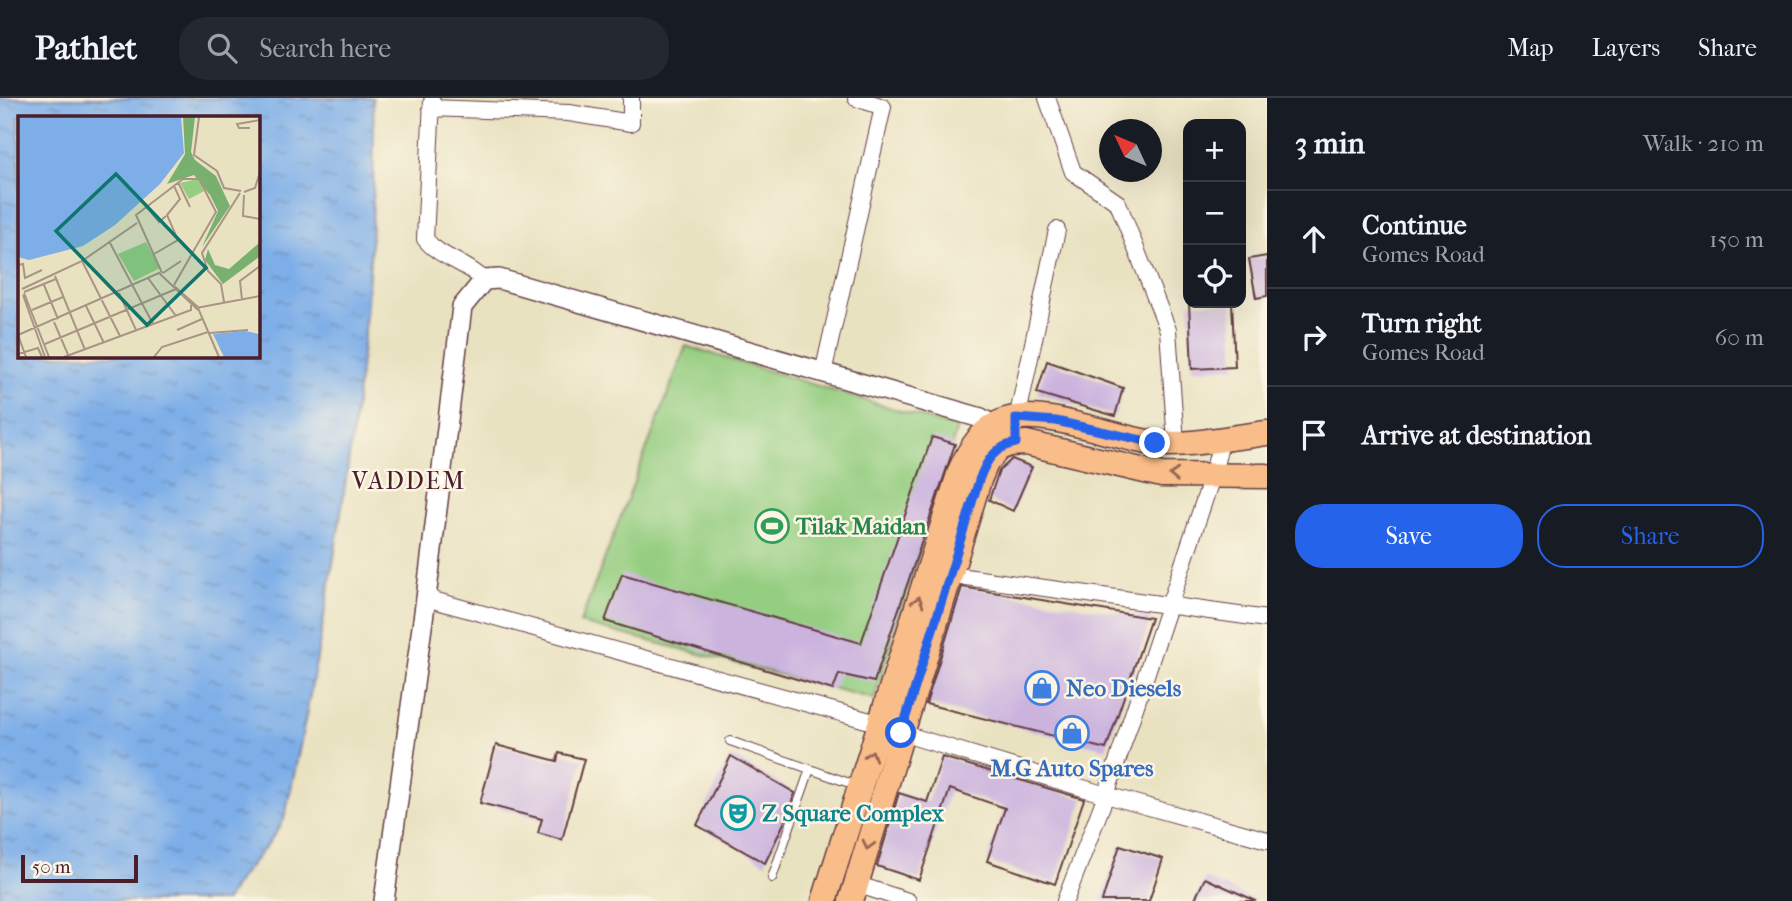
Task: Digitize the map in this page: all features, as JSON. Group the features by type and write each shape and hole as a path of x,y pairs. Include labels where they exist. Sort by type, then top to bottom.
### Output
{"main road":[{"path":"854,892 891,728 960,471 968,452 984,434 1009,433 1056,421 1155,443 1267,433"},
{"path":"1009,433 1036,445 1162,475 1267,476"},
{"path":"824,901 861,787 891,728 951,575 986,463 1009,433"}],"street":[{"path":"484,280 472,268 433,249 425,239 432,103 569,113 631,123 631,98"},
{"path":"823,373 883,107 856,98"},
{"path":"1047,98 1073,172 1118,203 1168,330 1176,443"},
{"path":"384,901 426,598 462,307 484,280 499,279 981,418 1009,433 1057,230"},
{"path":"1065,901 1106,795 1212,477 1222,438"},
{"path":"951,575 1267,619"},
{"path":"426,598 891,728 1106,795 1267,840"},
{"path":"854,892 908,901"}],"lane":[{"path":"730,741 861,787"},
{"path":"772,878 810,769"}],"green space":[{"name":"Tilak Maidan","path":"686,346 957,428 874,699 580,623"}],"water":[{"path":"0,98 373,98 372,215 358,389 342,505 305,723 284,819 226,901 0,901"}],"building":[{"path":"1267,256 1267,296 1256,298 1249,259"},
{"path":"1189,308 1232,308 1235,367 1192,369"},
{"path":"1047,361 1123,388 1115,416 1037,393"},
{"path":"932,437 955,444 874,682 839,674 833,690 605,621 622,574 861,643"},
{"path":"1012,459 1032,467 1013,511 989,500 999,471"},
{"path":"962,587 1151,618 1106,749 926,704"},
{"path":"496,745 557,761 559,753 584,759 562,840 538,833 542,819 480,803"},
{"path":"731,756 795,793 765,863 697,825"},
{"path":"942,757 1084,799 1055,884 987,861 1005,808 950,789 919,880 877,866 899,793 927,802"},
{"path":"1120,845 1163,859 1149,901 1102,901"},
{"path":"1205,878 1256,901 1194,901"}],"place":[{"name":"Tilak Maidan","path":"772,526"},
{"name":"Neo Diesels","path":"1042,688"},
{"name":"M.G Auto Spares","path":"1072,733"},
{"name":"Z Square Complex","path":"738,813"}],"district":[{"name":"VADDEM","path":"409,481"}],"route":[{"path":"901,733 979,480 993,454 1002,447 1016,443 1016,418 1041,418 1155,443"}]}
